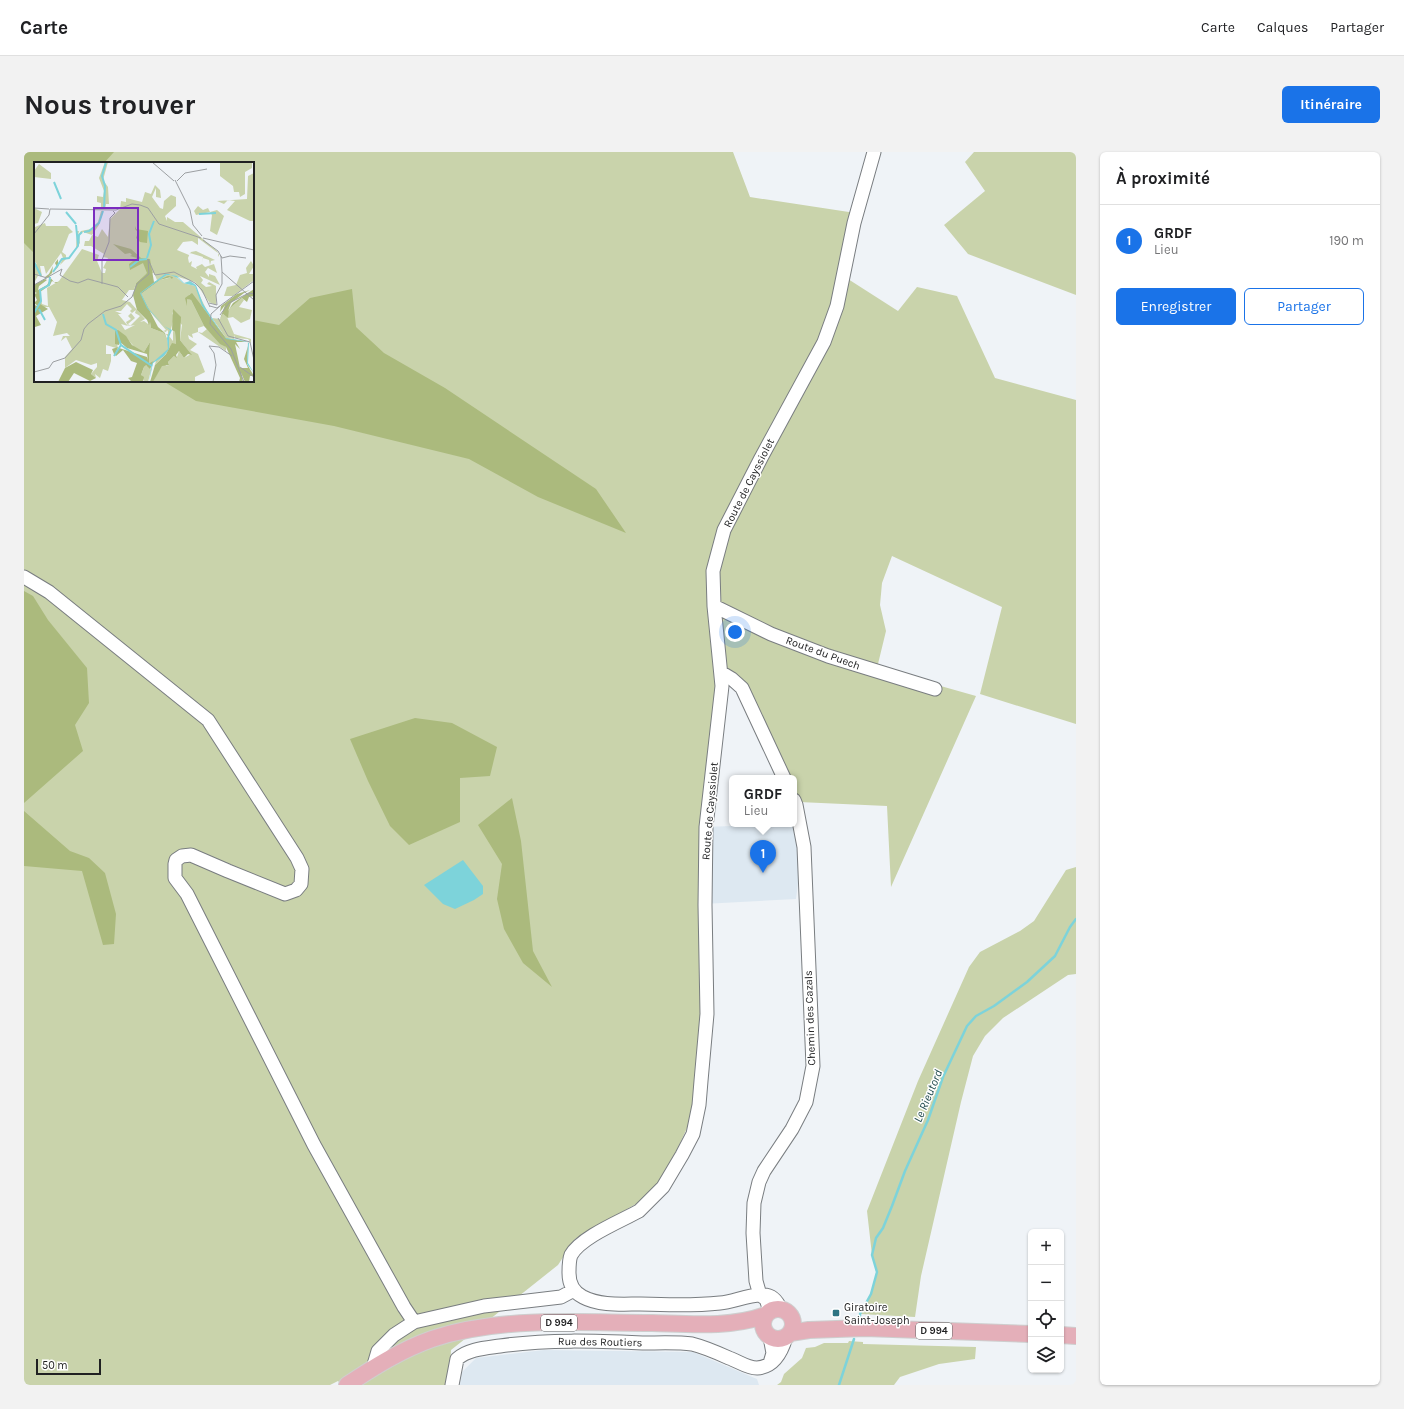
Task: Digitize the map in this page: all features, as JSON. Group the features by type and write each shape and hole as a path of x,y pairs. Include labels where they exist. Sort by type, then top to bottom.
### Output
{"main road":[{"name":"D 994","path":"347,1385 404,1350 433,1339 465,1330 507,1325 548,1322 718,1324 776,1313 810,1321 865,1328"},
{"path":"776,1313 793,1324 778,1335 764,1330 763,1322 776,1313"},
{"name":"D 994","path":"718,1324 778,1335 809,1330 865,1328 1028,1334"},
{"path":"1064,1335 1076,1336"}],"street":[{"name":"Route de Cayssiolet","path":"574,1290 569,1280 569,1264 571,1255 583,1241 639,1211 646,1205 663,1187 682,1156 692,1134 699,1105 707,1014 705,904 706,827 722,686 714,606 713,572 724,530 824,342 837,306 854,222 874,152"},
{"path":"24,577 49,592 208,720 297,858 302,869 301,884 296,890 285,894 191,855 182,856 176,860 175,878 187,894 314,1145 396,1293 414,1322"},
{"name":"Route du Puech","path":"714,606 771,634 828,656 935,689"},
{"path":"722,674 732,679 742,688 783,775"},
{"name":"Chemin des Cazals","path":"760,1295 756,1282 753,1233 754,1203 759,1182 764,1171 792,1130 806,1102 813,1066 804,847 797,810"},
{"path":"373,1368 378,1351 394,1335 414,1322 484,1306 556,1298 574,1290 582,1297 589,1300 605,1303 666,1305 721,1303 760,1295 774,1297 778,1302 776,1313"},
{"name":"Rue des Routiers","path":"452,1385 457,1358 462,1354 489,1348 552,1341 692,1344 752,1368 758,1368 769,1365 772,1360 778,1335"}],"shaded area":[{"path":"797,824 800,868 796,899 703,904 702,827 797,827"},
{"path":"544,1350 693,1352 757,1379 759,1385 460,1385 461,1373 476,1358"}],"green space":[{"path":"24,152 733,152 750,197 862,214 848,279 898,311 917,287 957,296 995,378 1076,400 1076,724 980,694 1002,607 892,556 882,583 880,605 886,631 877,668 976,696 891,887 887,806 799,802 797,798 797,775 787,775 750,689 716,678 702,827 704,989 694,1113 667,1171 648,1197 575,1239 558,1265 451,1350 449,1385 342,1385 338,1381 330,1385 24,1385"},
{"path":"24,152 114,152 105,162 34,162 34,253 24,243"},
{"path":"974,152 1076,152 1076,295 968,254 944,225 985,191 965,162"},
{"path":"352,289 356,327 384,353 445,388 596,489 626,533 538,497 469,459 334,426 196,401 165,382 254,382 254,320 279,325 310,298"},
{"path":"24,591 33,596 48,620 87,668 89,703 75,725 83,751 24,803"},
{"path":"415,718 452,723 497,747 490,776 460,778 460,822 409,845 390,826 350,739"},
{"path":"512,798 521,841 533,951 552,987 523,963 504,929 497,899 502,864 478,825"},
{"path":"24,811 70,851 89,858 105,873 116,914 114,944 103,945 82,871 24,866"},
{"path":"1076,867 1076,974 1068,975 1003,1018 985,1036 973,1056 921,1276 915,1317 860,1314 871,1294 877,1272 872,1255 867,1211 918,1081 969,967 980,952 1020,931 1034,921 1066,870"},
{"path":"849,1341 863,1342 863,1344 976,1347 975,1359 939,1364 900,1377 894,1385 777,1385 781,1382 784,1374 802,1358 806,1348 815,1347 824,1343 848,1343"}],"water":[{"path":"463,860 483,886 483,894 455,909 443,904 424,885"}],"waterway":[{"name":"Le Rieutord","path":"860,1319 860,1314 871,1294 877,1272 872,1255 876,1238 883,1228 905,1171 928,1120 943,1077 967,1026 976,1016 994,1006 1027,982 1055,956 1070,927 1076,919"},
{"name":"Le Rieutord","path":"839,1385 854,1339"}],"place":[{"name":"GRDF","path":"763,873"},
{"name":"Giratoire Saint-Joseph","path":"836,1313"}]}
